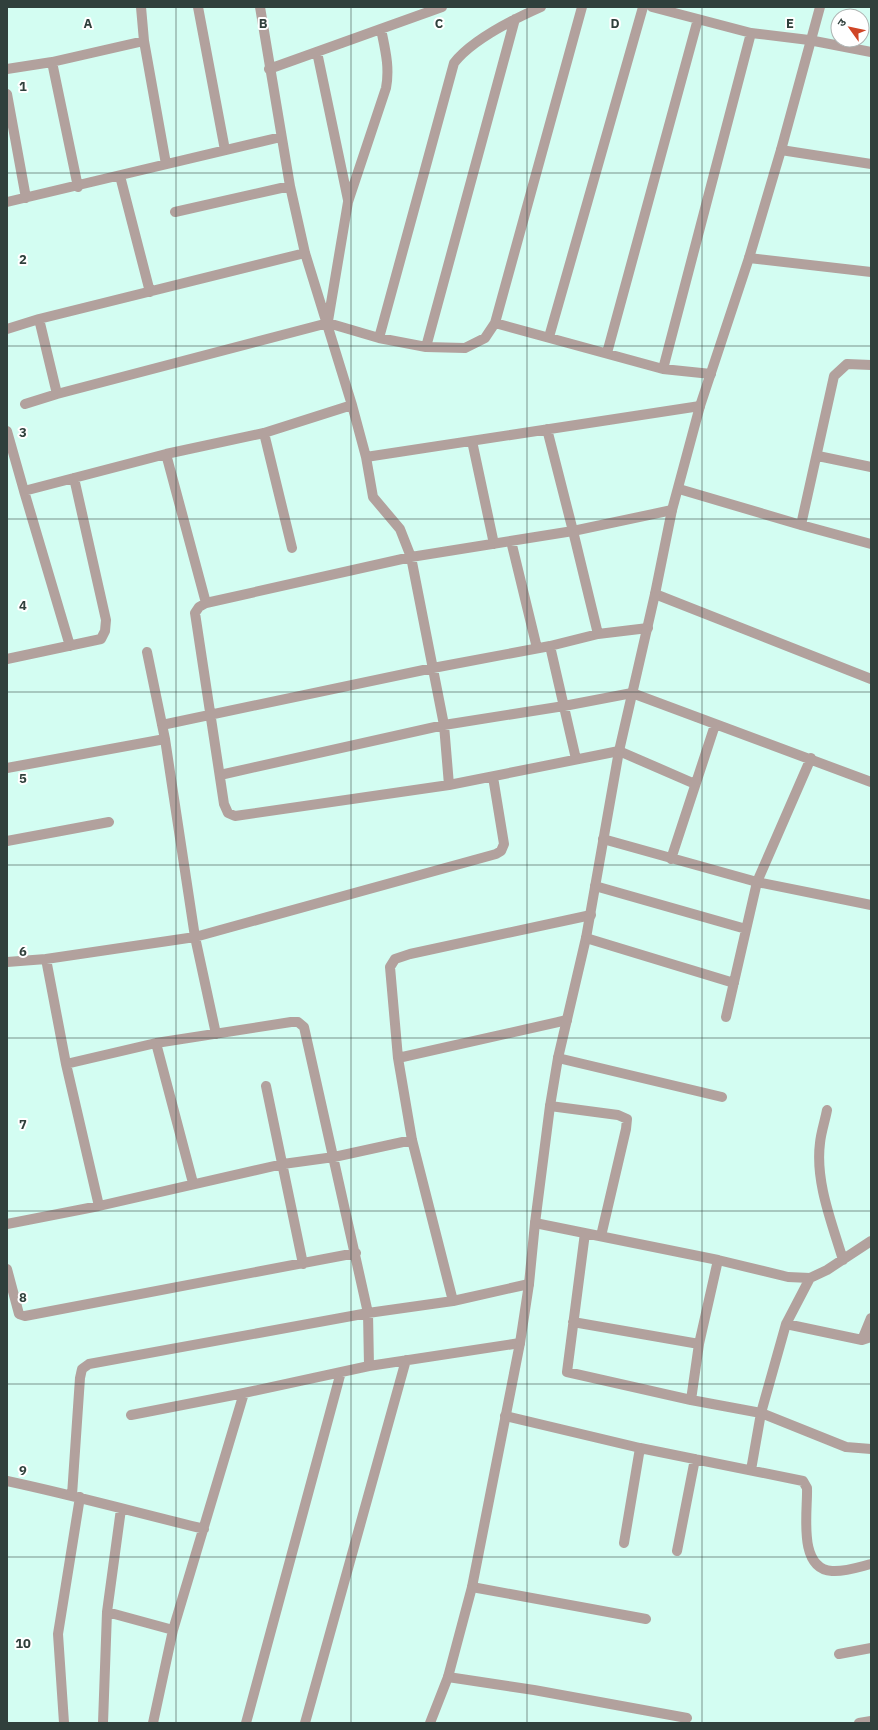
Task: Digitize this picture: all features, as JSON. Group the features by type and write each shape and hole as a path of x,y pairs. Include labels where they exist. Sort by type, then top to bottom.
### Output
{"street":[{"path":"141,7 144,42 166,164"},
{"path":"198,7 225,150"},
{"path":"260,7 281,137 305,253 328,323 352,405 366,457 373,497 400,529 411,557 444,725 449,785"},
{"path":"269,69 442,7"},
{"path":"379,338 454,63 461,54 514,19 541,7"},
{"path":"25,404 57,394 328,323 379,338 426,346 465,348 485,338 495,324 582,7"},
{"path":"549,337 643,7"},
{"path":"652,7 751,33 809,40 871,52"},
{"path":"430,1723 448,1677 472,1587 520,1343 529,1284 550,1106 558,1058 591,915 619,751 648,628 672,510 679,489 700,406 749,258 781,150 809,40 820,7"},
{"path":"426,346 514,19"},
{"path":"607,353 698,19"},
{"path":"328,323 348,202 386,88 388,60 381,29"},
{"path":"663,369 751,33"},
{"path":"7,69 52,62 144,42"},
{"path":"317,52 348,202"},
{"path":"52,62 78,186"},
{"path":"7,94 26,198"},
{"path":"7,202 281,137"},
{"path":"781,150 871,164"},
{"path":"120,176 150,292"},
{"path":"175,212 290,186"},
{"path":"7,329 39,319 305,253"},
{"path":"749,258 871,272"},
{"path":"39,319 57,394"},
{"path":"495,324 549,337 663,369 711,374"},
{"path":"801,525 818,456 834,376 847,364 871,365"},
{"path":"24,491 166,454 264,433 352,405"},
{"path":"366,457 700,406"},
{"path":"547,429 574,530 598,634"},
{"path":"7,431 70,646"},
{"path":"264,433 292,548"},
{"path":"472,440 494,544"},
{"path":"166,454 206,603"},
{"path":"818,456 871,467"},
{"path":"7,659 101,639 106,631 106,620 74,478"},
{"path":"679,489 871,544"},
{"path":"672,510 574,530 411,557 206,603 199,607 195,613 224,804 228,813 236,816 449,785 619,751 695,784"},
{"path":"511,541 537,648"},
{"path":"655,594 871,679"},
{"path":"162,725 433,668 550,646 598,634 648,628"},
{"path":"550,646 576,759"},
{"path":"148,652 165,739 195,937 216,1034"},
{"path":"220,775 444,725 564,706 632,693 715,725 811,758 871,782"},
{"path":"671,859 715,725"},
{"path":"7,768 165,739"},
{"path":"726,1017 756,882 811,758"},
{"path":"7,962 46,959 195,937 496,854 501,851 504,844 493,777"},
{"path":"7,840 109,822"},
{"path":"603,839 756,882 871,905"},
{"path":"595,886 746,929"},
{"path":"453,1301 412,1140 398,1058 390,966 395,958 591,915"},
{"path":"586,938 734,983"},
{"path":"46,959 66,1064 98,1206"},
{"path":"398,1058 567,1020"},
{"path":"66,1064 156,1043 291,1022 298,1022 304,1027 356,1253 368,1312 369,1366"},
{"path":"156,1043 193,1183"},
{"path":"558,1058 722,1097"},
{"path":"266,1086 303,1264"},
{"path":"550,1106 618,1115 626,1119 626,1129 601,1236"},
{"path":"827,1110 820,1143 820,1165 827,1209 843,1260"},
{"path":"7,1224 98,1206 193,1183 283,1164 334,1157 412,1140"},
{"path":"535,1223 718,1260 788,1277 810,1278 827,1270 871,1241"},
{"path":"585,1233 567,1372 761,1414 846,1447 871,1449"},
{"path":"7,1269 10,1290 17,1309 19,1314 25,1316 356,1253"},
{"path":"691,1400 699,1344 718,1260"},
{"path":"751,1470 761,1414 786,1324 810,1278"},
{"path":"64,1723 58,1634 76,1496 80,1378 82,1370 89,1364 368,1312 453,1301 529,1284"},
{"path":"786,1324 867,1339 871,1318"},
{"path":"573,1322 699,1344"},
{"path":"131,1415 244,1393 369,1366 520,1343"},
{"path":"305,1723 406,1360"},
{"path":"246,1723 341,1372"},
{"path":"153,1723 173,1630 244,1393"},
{"path":"505,1416 640,1448 803,1481 807,1488 808,1548 813,1560 820,1567 831,1571 852,1569 871,1564"},
{"path":"624,1543 640,1448"},
{"path":"677,1551 695,1459"},
{"path":"7,1481 76,1496 121,1509 204,1528"},
{"path":"103,1723 107,1612 121,1509"},
{"path":"472,1587 646,1619"},
{"path":"107,1612 173,1630"},
{"path":"839,1654 871,1648"},
{"path":"448,1677 534,1690 687,1718"},
{"path":"859,1723 871,1721"}]}
